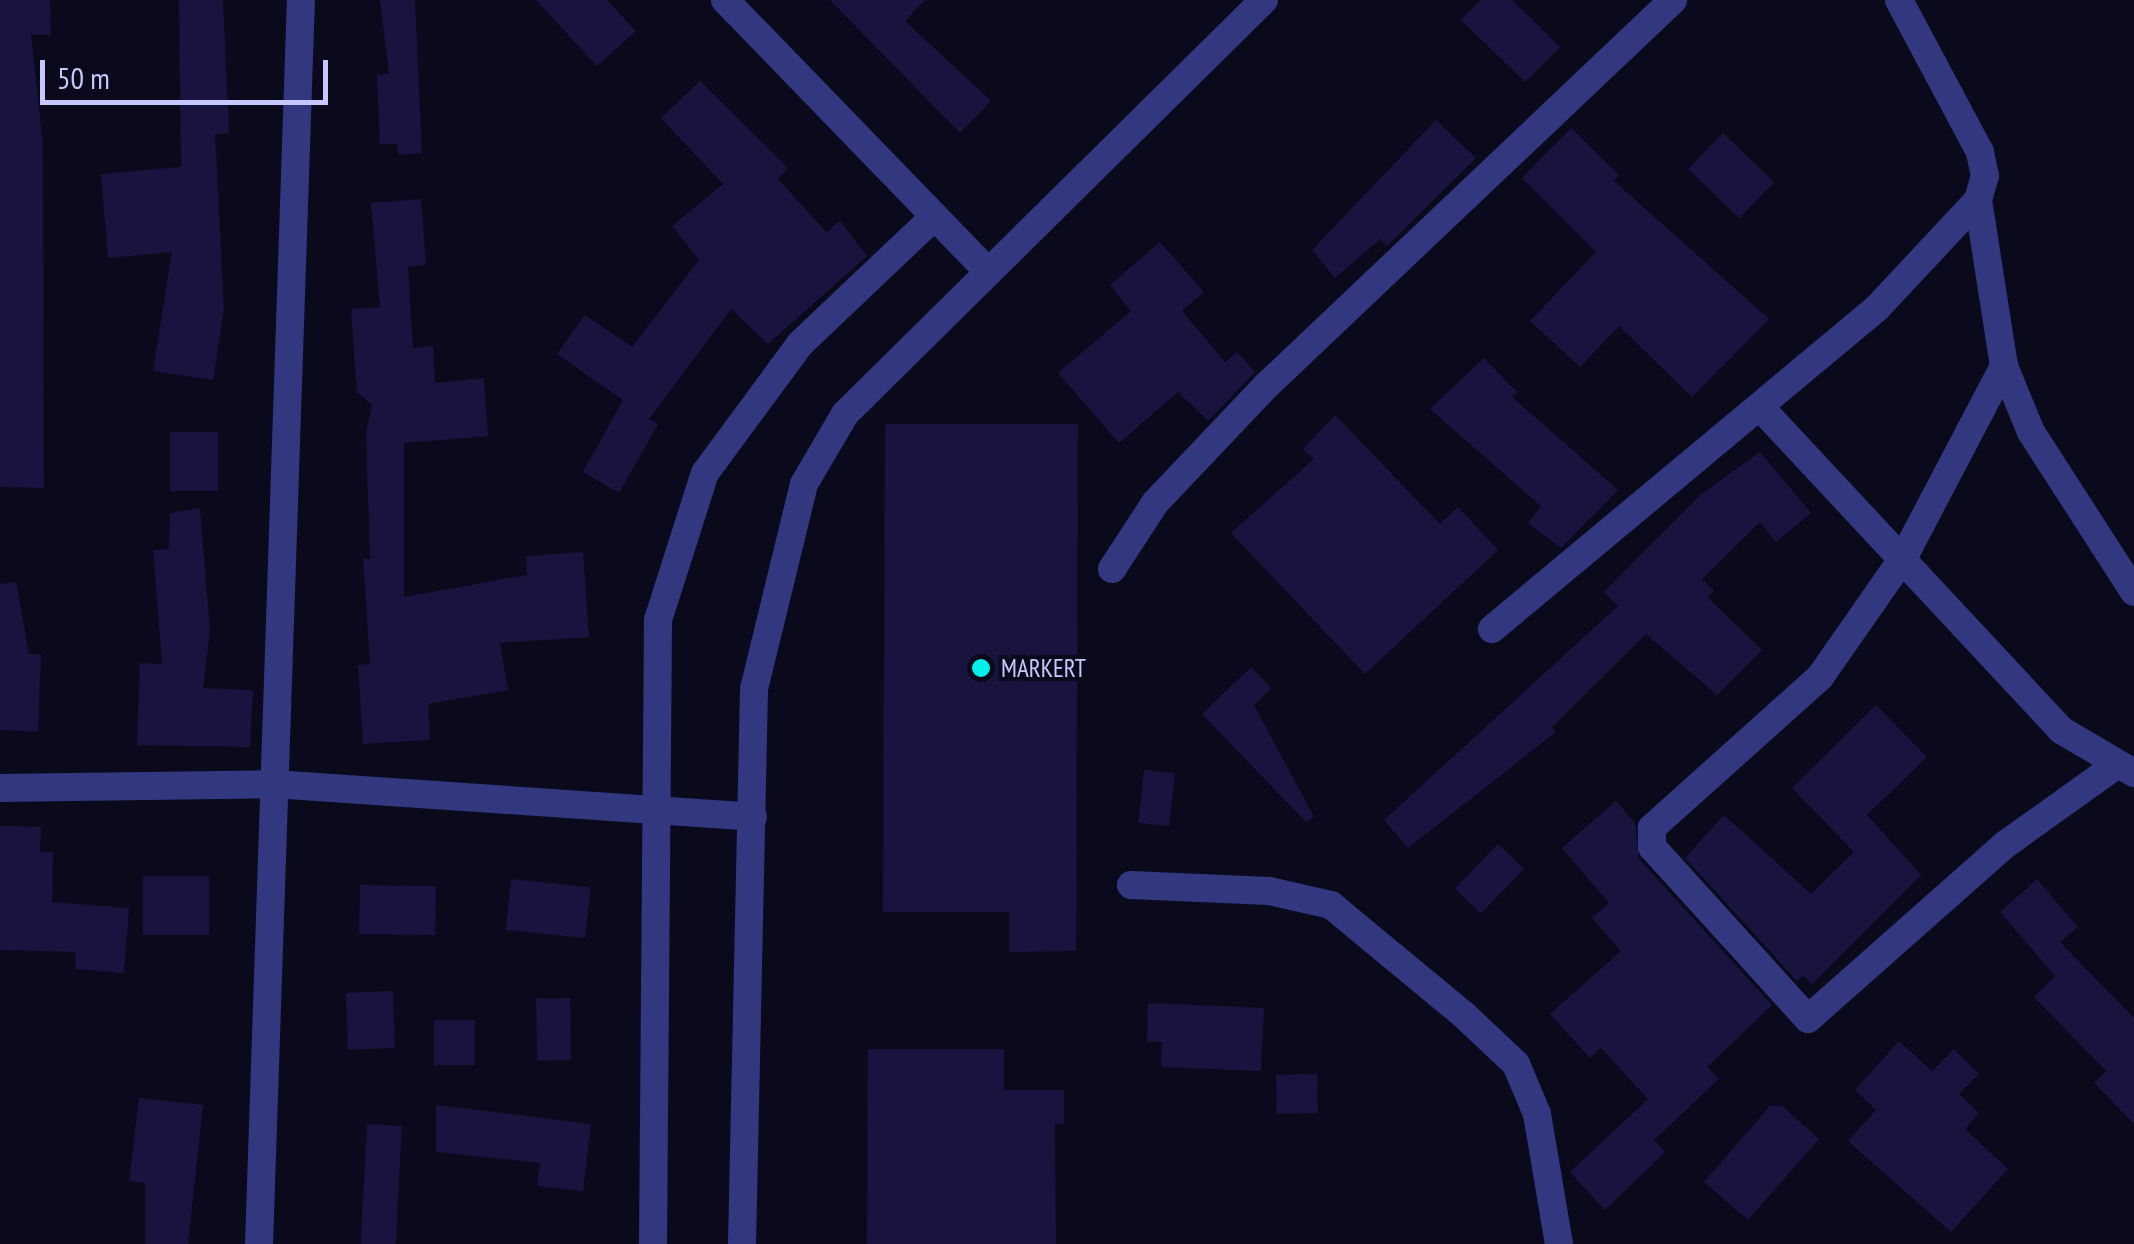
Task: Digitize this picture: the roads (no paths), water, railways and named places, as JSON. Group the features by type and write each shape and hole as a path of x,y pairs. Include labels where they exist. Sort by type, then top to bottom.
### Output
{"street":[{"path":"258,1244 301,0"},
{"path":"725,0 985,268"},
{"path":"742,1244 754,688 804,484 845,414 985,268 1264,0"},
{"path":"1112,569 1155,503 1266,386 1673,0"},
{"path":"1899,0 1980,152 1985,176 1978,200 2004,366 2031,432 2134,592"},
{"path":"1492,630 1878,308 1978,200"},
{"path":"653,1244 658,620 706,473 800,344 933,218"},
{"path":"1760,407 1902,558 2061,730 2124,770 2006,844 1820,1013 1796,1013 1660,864 1652,828 1820,677 1902,558 2004,366"},
{"path":"0,788 273,784 654,814 753,818"},
{"path":"1131,884 1269,891 1330,905 1464,1015 1516,1064 1537,1114 1559,1244"}],"place":[{"name":"MARKERT","path":"981,668"}]}
